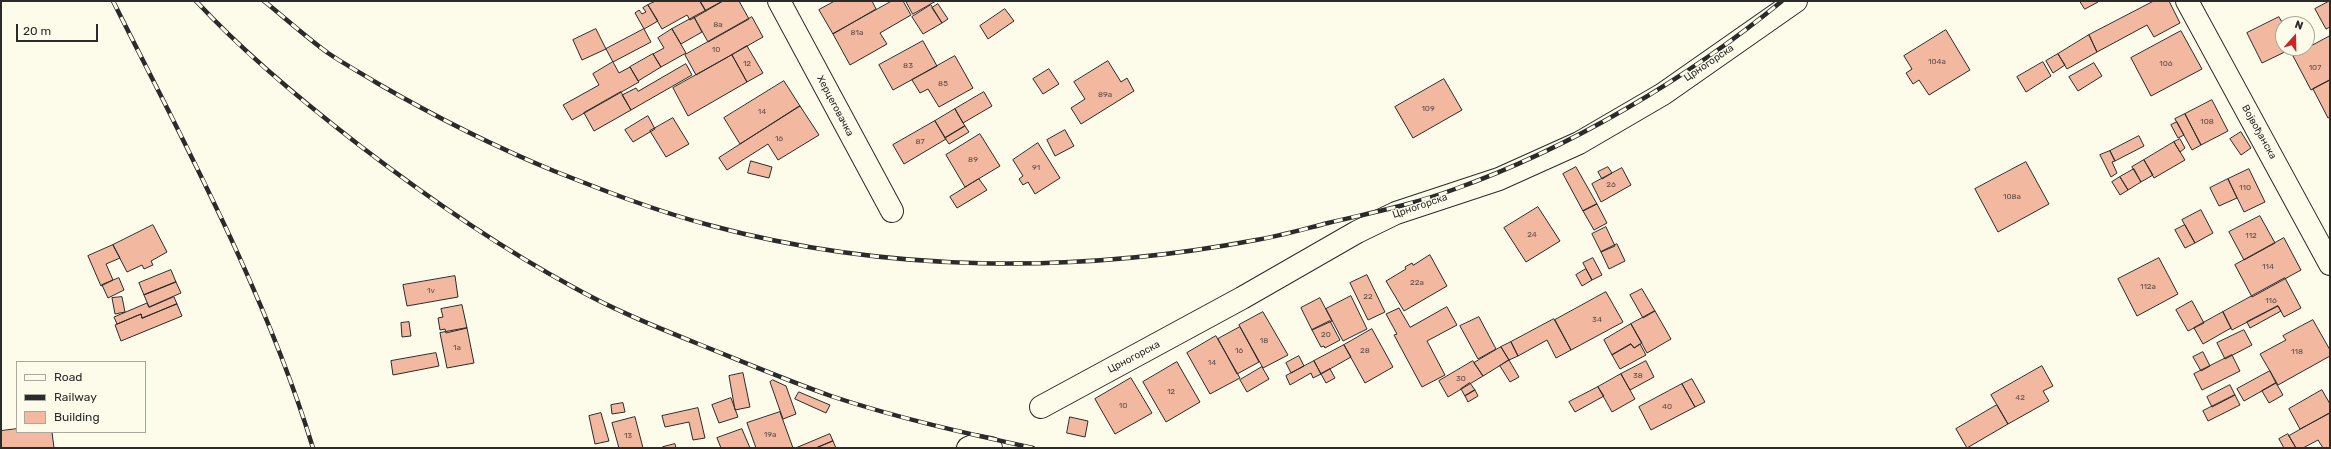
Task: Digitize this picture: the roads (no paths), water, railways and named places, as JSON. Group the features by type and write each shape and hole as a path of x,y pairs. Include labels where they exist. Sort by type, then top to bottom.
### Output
{"street":[{"name":"Херцеговачка","path":"779,1 892,211"},
{"name":"Црногорска","path":"1041,407 1396,213 1499,179 1579,144 1663,94 1796,1"},
{"name":"Војвођанска","path":"2187,1 2330,264"}],"railway":[{"path":"113,1 196,165 248,276 272,332 294,390 313,448"},
{"path":"196,1 234,40 274,76 359,145 437,202 490,238 588,295 618,310 665,330 831,396 906,418 1033,448"},
{"path":"264,1 328,53 420,107 486,141 531,161 631,200 709,225 776,241 844,252 912,260 981,263 1050,263 1119,259 1188,251 1274,236 1392,208 1440,194 1498,173 1584,132 1668,83 1708,57 1782,1"}]}
